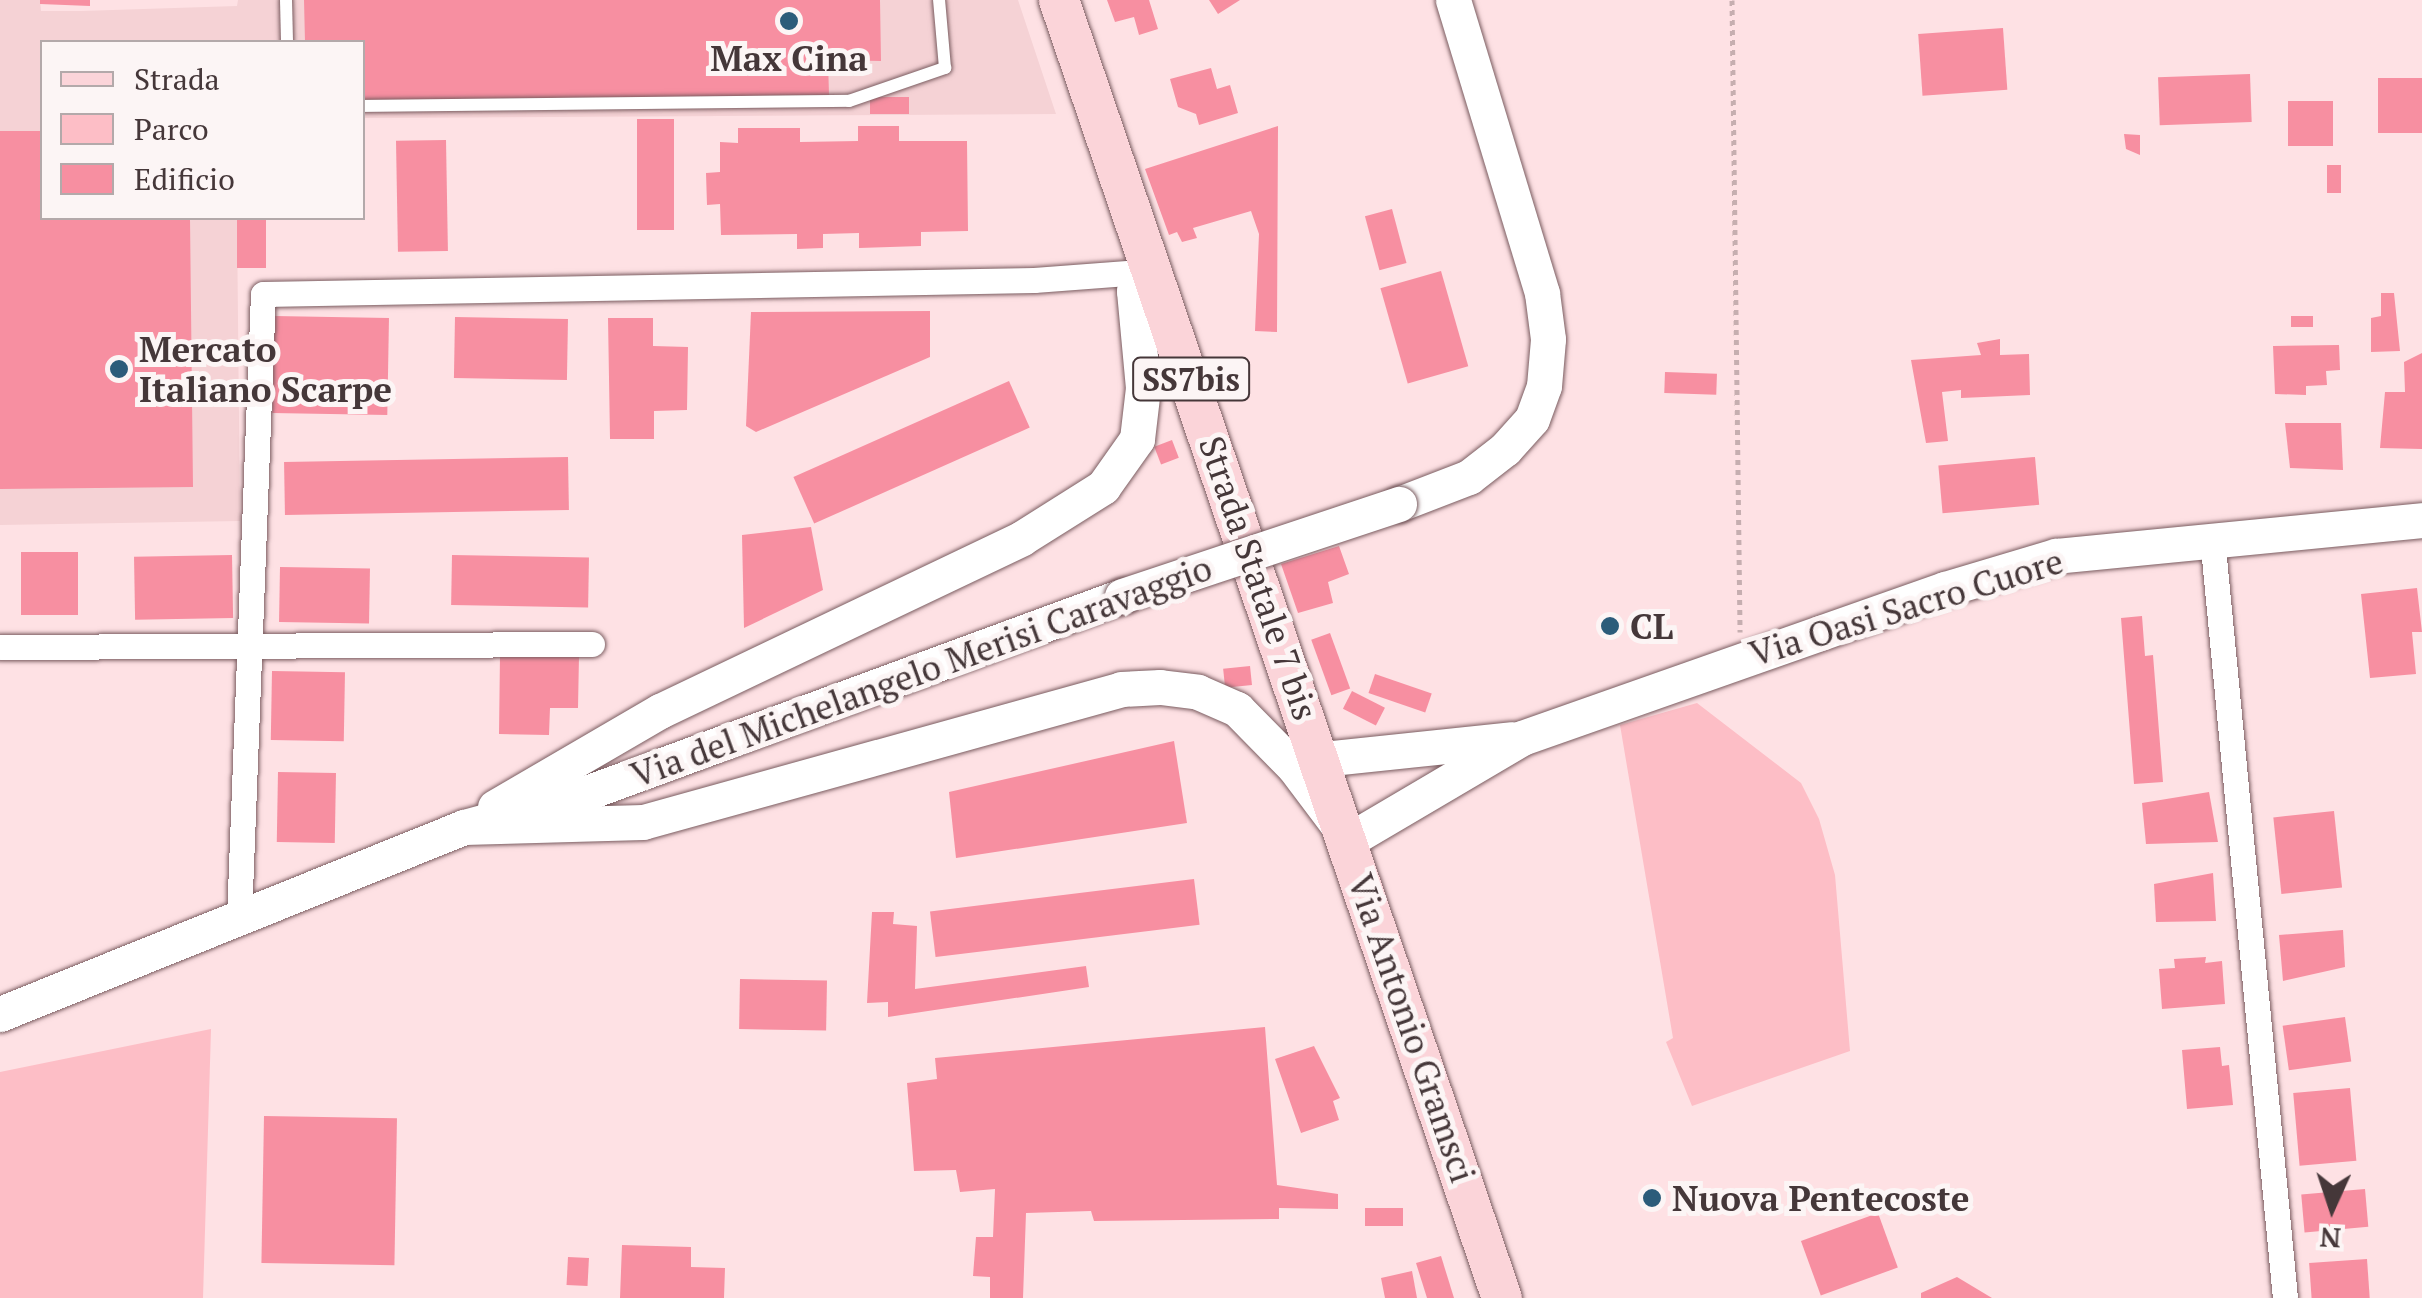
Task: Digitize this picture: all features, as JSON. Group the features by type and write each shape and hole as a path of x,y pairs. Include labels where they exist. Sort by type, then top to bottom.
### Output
{"main road":[{"name":"Strada Statale 7 bis","path":"1058,0 1322,759"},
{"name":"Via Antonio Gramsci","path":"1322,759 1502,1298"}],"street":[{"name":"Via del Michelangelo Merisi Caravaggio","path":"0,1014 464,827 578,796 1122,596 1469,478 1532,419 1544,386 1548,339 1542,293 1453,0"},
{"path":"239,918 245,645 264,294 1034,280 1154,271"},
{"path":"464,827 660,711 1022,538 1104,486 1137,438 1143,388 1134,291 1154,271"},
{"name":"Via Oasi Sacro Cuore","path":"1348,840 1522,738 1740,658 2056,556 2422,520"},
{"path":"2212,538 2284,1298"},
{"path":"0,647 592,644"},
{"path":"464,827 643,822 1121,690 1160,687 1198,692 1237,710 1266,733 1348,840"},
{"name":"Via Oasi Sacro Cuore","path":"1322,759 1522,738"}],"lane":[{"path":"286,0 287,40"},
{"path":"365,106 849,101 945,68 939,0"}],"path":[{"path":"1732,0 1740,658"}],"shaded area":[{"path":"0,0 40,0 41,11 81,11 237,6 238,0 1018,0 1056,114 365,118 365,40 40,40 40,220 237,220 240,521 0,525"}],"green space":[{"path":"1697,703 1801,783 1819,819 1835,875 1850,1051 1692,1106 1666,1042 1673,1038 1620,725"},
{"path":"211,1029 203,1298 0,1298 0,1072"}],"building":[{"path":"40,0 90,0 90,6 40,4"},
{"path":"304,0 880,0 881,61 828,60 829,95 365,101 365,40 305,40"},
{"path":"1107,0 1149,0 1158,29 1139,35 1134,17 1115,22"},
{"path":"1209,0 1240,0 1218,14"},
{"path":"2003,28 2007,90 1923,96 1918,34"},
{"path":"1211,68 1217,89 1230,85 1238,113 1199,125 1196,114 1178,107 1170,79"},
{"path":"2250,74 2252,122 2160,125 2158,77"},
{"path":"2378,78 2422,78 2422,133 2378,133"},
{"path":"870,97 909,97 909,114 870,114"},
{"path":"2288,101 2333,101 2333,146 2288,146"},
{"path":"637,119 674,119 674,230 637,230"},
{"path":"858,126 899,126 899,141 967,141 968,231 921,232 921,246 859,248 859,233 823,234 823,248 797,249 797,234 721,235 720,204 707,205 706,173 720,172 720,142 738,143 738,128 800,128 800,142 858,141"},
{"path":"1278,126 1277,332 1255,331 1259,234 1251,211 1193,228 1197,238 1182,242 1177,232 1169,235 1145,169"},
{"name":"Mercato Italiano Scarpe","path":"0,131 40,131 40,220 190,220 193,487 0,489"},
{"path":"2124,134 2140,135 2140,155 2126,149"},
{"path":"446,140 448,251 398,252 396,141"},
{"path":"2327,165 2341,165 2341,193 2327,193"},
{"path":"1392,209 1406,263 1379,270 1365,216"},
{"path":"237,220 266,220 266,268 237,268"},
{"path":"1441,271 1468,366 1408,384 1380,288"},
{"path":"2381,293 2394,293 2400,351 2371,352 2371,318 2381,316"},
{"path":"930,311 930,357 756,432 746,426 751,312"},
{"path":"274,316 389,318 387,415 272,413"},
{"path":"2291,316 2313,316 2313,327 2291,327"},
{"path":"455,317 568,319 567,380 454,378"},
{"path":"608,318 653,318 653,346 688,347 687,410 654,411 654,439 610,439"},
{"path":"2000,339 2000,355 2029,354 2030,395 1961,398 1961,390 1942,392 1948,441 1926,443 1911,360 1981,355 1977,343"},
{"path":"2339,345 2340,370 2326,371 2327,385 2306,386 2306,395 2275,394 2273,346"},
{"path":"2422,353 2422,449 2380,448 2385,392 2405,392 2404,362"},
{"path":"1665,372 1717,374 1716,395 1664,393"},
{"path":"1009,381 1030,428 814,524 793,477"},
{"path":"2285,423 2341,423 2343,470 2290,468"},
{"path":"1172,440 1179,458 1161,465 1154,447"},
{"path":"568,457 569,510 285,515 284,462"},
{"path":"2035,457 2039,505 1943,513 1938,465"},
{"path":"811,527 823,590 744,628 742,535"},
{"path":"1339,546 1349,574 1328,582 1333,603 1298,613 1281,564"},
{"path":"21,552 78,552 78,615 21,615"},
{"path":"232,555 233,618 135,620 134,557"},
{"path":"452,555 589,557 588,607 451,605"},
{"path":"280,567 370,569 369,624 279,622"},
{"path":"2417,588 2422,632 2412,632 2416,674 2370,678 2361,594"},
{"path":"2142,616 2145,656 2153,655 2163,782 2134,784 2121,618"},
{"path":"1330,633 1350,688 1331,695 1311,640"},
{"path":"500,655 579,656 578,708 550,708 549,735 499,734"},
{"path":"1250,666 1252,685 1225,688 1223,669"},
{"path":"272,671 345,672 344,741 271,740"},
{"path":"1375,674 1432,694 1425,712 1368,693"},
{"path":"1352,691 1385,708 1376,726 1343,709"},
{"path":"1174,741 1187,823 956,858 949,792"},
{"path":"278,772 336,773 335,843 277,842"},
{"path":"2209,792 2218,842 2146,844 2142,803"},
{"path":"2334,811 2342,888 2281,894 2273,817"},
{"path":"2213,873 2216,921 2156,922 2154,884"},
{"path":"1194,879 1200,925 936,957 930,911"},
{"path":"872,912 894,912 893,924 917,926 915,989 1086,966 1089,987 888,1017 888,1002 867,1003"},
{"path":"2343,930 2345,967 2283,981 2279,935"},
{"path":"2206,957 2205,963 2222,961 2225,1004 2162,1009 2159,969 2175,968 2174,959"},
{"path":"740,979 827,981 826,1031 739,1029"},
{"path":"2345,1017 2351,1062 2289,1070 2283,1026"},
{"path":"1265,1027 1277,1185 1338,1194 1338,1209 1279,1208 1279,1219 1094,1221 1091,1211 1026,1213 1023,1298 990,1298 990,1277 973,1276 976,1237 993,1237 995,1189 960,1192 956,1170 914,1171 907,1083 937,1079 935,1058"},
{"path":"1314,1046 1340,1098 1333,1101 1339,1120 1301,1133 1275,1059"},
{"path":"2220,1047 2222,1066 2229,1065 2233,1105 2187,1109 2182,1050"},
{"path":"2350,1088 2356,1161 2300,1166 2293,1093"},
{"path":"264,1116 397,1118 394,1265 261,1263"},
{"path":"2365,1189 2368,1227 2305,1232 2301,1195"},
{"path":"1365,1208 1403,1208 1403,1226 1365,1226"},
{"path":"1878,1213 1898,1268 1821,1296 1801,1241"},
{"path":"622,1245 691,1247 691,1267 725,1268 724,1298 620,1298"},
{"path":"1441,1256 1454,1298 1427,1298 1416,1263"},
{"path":"568,1257 589,1258 588,1286 567,1285"},
{"path":"2367,1259 2370,1298 2312,1298 2309,1263"},
{"path":"1412,1271 1417,1298 1385,1298 1381,1278"},
{"path":"1957,1277 1992,1298 1921,1298 1921,1293"}],"place":[{"name":"Max Cina","path":"789,21"},
{"name":"Mercato Italiano Scarpe","path":"119,369"},
{"name":"CL","path":"1610,626"},
{"name":"Nuova Pentecoste","path":"1652,1198"}]}
